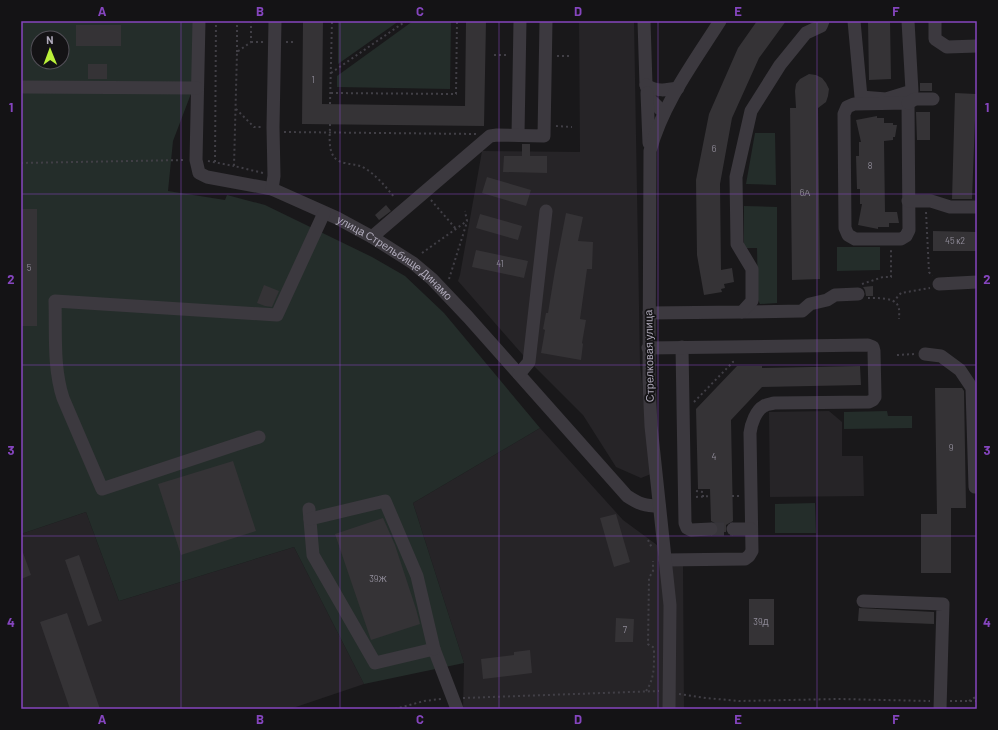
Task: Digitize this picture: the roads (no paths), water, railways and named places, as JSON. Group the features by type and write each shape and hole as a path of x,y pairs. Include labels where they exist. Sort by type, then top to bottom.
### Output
{"street":[{"path":"22,87 198,88 199,21"},
{"path":"272,189 274,176 273,130 275,21"},
{"path":"518,136 520,21"},
{"path":"372,237 490,136 544,136 546,21"},
{"path":"644,21 650,151"},
{"name":"Стрелковая улица","path":"669,709 670,605 659,559 659,506 651,426 648,348 650,151 654,136 664,113 720,21"},
{"path":"742,312 752,301 752,269 737,244 736,177 751,111 780,65 806,33 821,26 823,21"},
{"path":"854,21 861,97 908,103 915,99 933,99"},
{"path":"908,21 912,91 886,101 854,104 847,107 844,114 845,228 848,236 855,239 901,239 906,236 909,230 908,103"},
{"path":"935,21 935,40 947,47 977,46"},
{"path":"646,85 652,89 666,91 678,88"},
{"path":"646,85 650,99 664,113"},
{"name":"улица Стрельбище Динамо","path":"198,88 196,160 199,173 207,177 272,189 372,237 413,263 432,279 519,374 627,496 646,506 659,506"},
{"path":"908,201 931,201 950,207 977,207"},
{"path":"519,374 529,362 546,211"},
{"path":"259,437 102,489 58,383 56,367 55,301 277,315 324,213"},
{"path":"939,284 977,282"},
{"path":"649,313 802,311 810,304 827,300 835,295 858,294"},
{"path":"648,348 868,345 873,347 874,351 875,397 873,400 869,402 765,405 752,423 750,432 752,551 749,556 745,559 659,559"},
{"path":"682,347 685,523 686,528 691,530 711,529"},
{"path":"924,354 940,356 960,370 974,388 975,487 977,486"},
{"path":"636,502 657,487"},
{"path":"434,649 375,663 313,555 309,514 385,500 417,576 434,649 455,703"},
{"path":"733,529 751,529"},
{"path":"863,601 943,604 940,705"}],"tunnel":[{"path":"711,529 733,529"}]}
